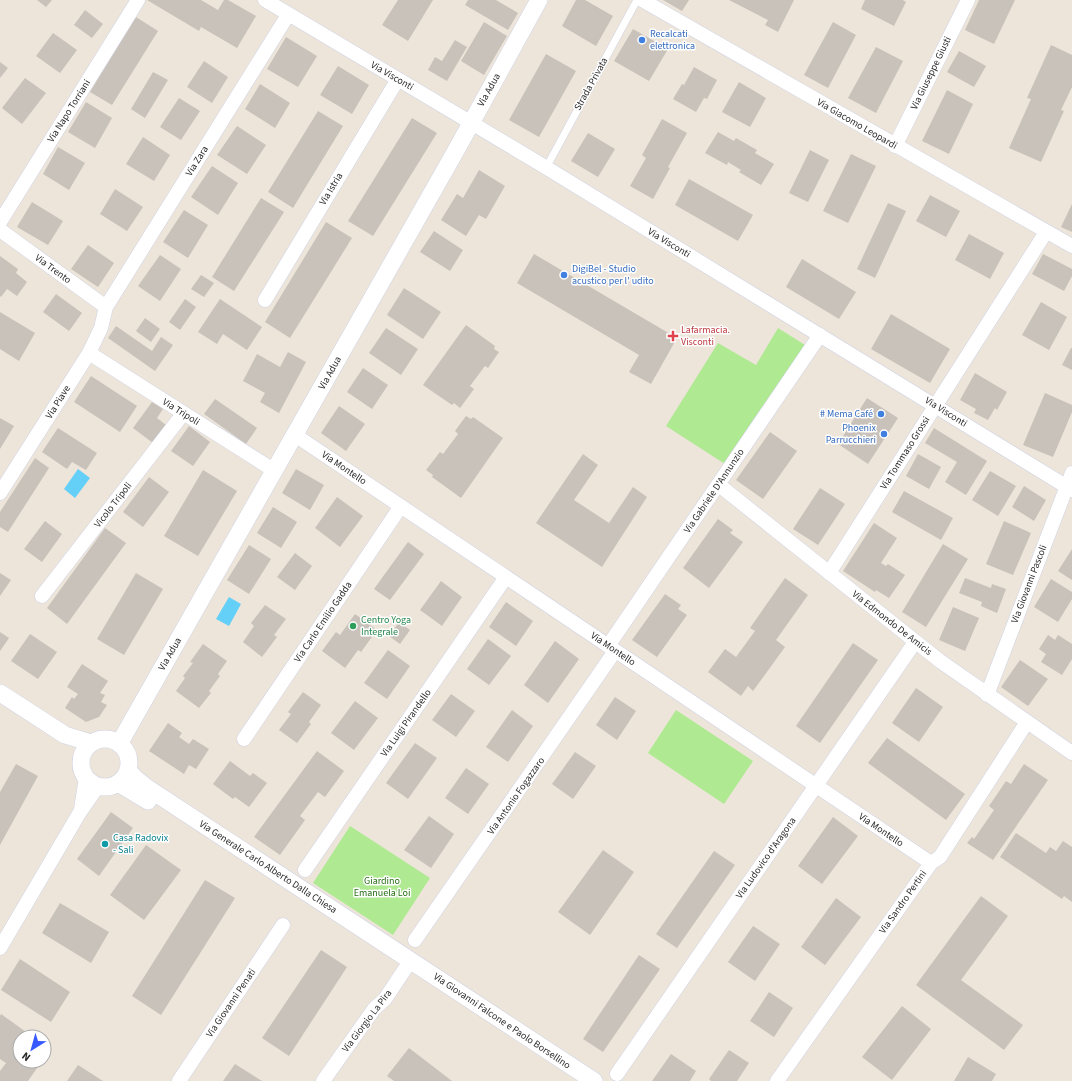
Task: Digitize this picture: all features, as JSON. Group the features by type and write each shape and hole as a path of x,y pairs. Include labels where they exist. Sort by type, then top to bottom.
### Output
{"street":[{"name":"Via Napo Torriani","path":"0,222 138,0"},
{"name":"Via Visconti","path":"265,0 472,123 1069,488"},
{"name":"Via Adua","path":"119,744 472,123 539,0"},
{"name":"Via Giacomo Leopardi","path":"642,0 1072,246"},
{"name":"Via Giuseppe Giusti","path":"895,146 968,0"},
{"name":"Via Zara","path":"106,307 288,14"},
{"name":"Via Istria","path":"265,300 398,79"},
{"name":"Via Trento","path":"0,230 106,307"},
{"name":"Via Tommaso Grossi","path":"829,573 1046,232"},
{"name":"Via Piave","path":"0,492 88,353 101,328 106,307"},
{"name":"Via Gabriele D'Annunzio","path":"612,648 820,335"},
{"name":"Via Tripoli","path":"88,353 275,471"},
{"name":"Vicolo Tripoli","path":"42,596 184,414"},
{"name":"Via Montello","path":"295,435 930,863"},
{"name":"Via Giovanni Pascoli","path":"987,695 1069,488 1072,473"},
{"name":"Via Edmondo De Amicis","path":"719,485 916,642 987,695 1072,753"},
{"name":"Via Carlo Emilio Gadda","path":"244,739 401,506"},
{"name":"Via Luigi Pirandello","path":"305,870 506,577"},
{"name":"Via Ludovico d'Aragona","path":"617,1074 916,642"},
{"name":"Via Antonio Fogazzaro","path":"415,940 612,648"},
{"path":"0,692 65,735 91,743"},
{"path":"0,700 62,740 81,757"},
{"name":"Via Sandro Pertini","path":"777,1081 930,863 940,857 1027,722"},
{"path":"96,740 111,740 119,744 128,757 123,776 107,787 92,782 81,766 81,757 85,749 96,740"},
{"name":"Via Generale Carlo Alberto Dalla Chiesa","path":"123,776 134,792 408,965"},
{"path":"0,948 80,812 92,782"},
{"name":"Via Giovanni Penati","path":"180,1081 283,925"},
{"name":"Via Giorgio La Pira","path":"323,1081 374,1009 385,999 408,965"},
{"name":"Via Giovanni Falcone e Paolo Borsellino","path":"408,965 574,1081"},
{"name":"Via Giovanni Falcone e Paolo Borsellino","path":"408,965 594,1081"}],"lane":[{"name":"Strada Privata","path":"546,168 637,0"}],"green space":[{"path":"778,328 805,345 725,464 666,426 718,343 756,365"},
{"path":"676,710 753,761 724,804 648,753"},
{"name":"Giardino Emanuela Loi","path":"350,826 430,878 393,935 313,883"}],"water":[{"path":"78,469 90,478 75,498 64,489"},
{"path":"229,597 241,604 229,626 216,619"}],"building":[{"path":"37,0 52,0 46,7"},
{"path":"147,0 201,0 218,10 224,0 228,0 256,16 237,48 201,27 199,31"},
{"path":"398,0 433,0 408,41 382,25"},
{"path":"468,0 496,0 518,13 508,30 465,5"},
{"path":"576,0 585,0 613,16 596,46 562,26"},
{"path":"663,0 689,0 682,11"},
{"path":"729,0 794,0 778,32 765,25 768,20"},
{"path":"865,0 903,0 906,2 894,26 861,9"},
{"path":"979,0 1015,0 994,44 965,30"},
{"path":"85,10 103,24 92,38 74,25"},
{"path":"136,17 158,31 112,105 90,92"},
{"path":"484,22 507,36 484,75 461,61"},
{"path":"833,22 856,35 828,88 804,75"},
{"path":"633,29 668,49 649,81 614,61"},
{"path":"53,33 77,50 60,73 36,56"},
{"path":"286,37 317,56 298,87 267,69"},
{"path":"455,40 467,47 447,81 428,70 435,57 442,61"},
{"path":"1051,45 1072,55 1072,87 1061,110 1064,111 1041,162 1009,148 1031,99 1027,98"},
{"path":"876,47 903,61 876,113 848,98"},
{"path":"959,51 986,66 974,87 947,72"},
{"path":"546,54 576,71 539,137 509,120"},
{"path":"204,61 228,77 212,103 187,87"},
{"path":"0,62 8,68 0,78"},
{"path":"338,66 369,85 352,114 320,95"},
{"path":"694,67 717,80 707,99 704,98 696,112 673,99 682,84 684,85"},
{"path":"153,72 168,80 145,118 131,109"},
{"path":"25,78 46,93 22,124 2,108"},
{"path":"739,82 766,98 750,127 722,112"},
{"path":"260,84 290,103 275,128 245,109"},
{"path":"947,90 973,104 949,154 922,141"},
{"path":"179,98 200,111 181,140 160,127"},
{"path":"86,102 112,118 95,148 68,132"},
{"path":"318,111 343,126 293,208 268,192"},
{"path":"412,118 437,133 373,236 348,221"},
{"path":"662,119 687,133 668,167 670,168 653,199 630,186 646,158 642,155"},
{"path":"237,126 266,145 247,174 217,155"},
{"path":"718,132 734,141 736,138 757,150 755,153 774,164 761,185 739,172 741,170 728,162 727,165 705,153"},
{"path":"588,133 615,149 598,177 571,161"},
{"path":"143,137 170,155 154,181 126,164"},
{"path":"58,147 85,163 69,190 43,174"},
{"path":"810,150 829,160 808,202 789,193"},
{"path":"851,154 876,166 848,223 823,211"},
{"path":"212,166 238,183 218,215 191,197"},
{"path":"479,170 505,186 486,219 479,215 466,236 441,220 457,194 463,198"},
{"path":"689,179 753,215 738,241 675,205"},
{"path":"115,189 143,207 127,231 100,214"},
{"path":"930,195 960,211 946,237 916,221"},
{"path":"261,198 284,212 234,291 212,277"},
{"path":"32,202 63,221 48,245 17,227"},
{"path":"888,203 906,211 875,278 857,269"},
{"path":"1072,204 1072,232 1061,227"},
{"path":"184,210 208,225 188,258 163,242"},
{"path":"326,222 352,238 290,338 265,322"},
{"path":"434,231 463,250 450,271 420,252"},
{"path":"969,234 1004,253 990,279 955,260"},
{"path":"88,245 114,263 98,287 71,269"},
{"path":"534,254 677,338 651,384 629,372 639,355 517,283"},
{"path":"1043,254 1072,269 1072,276 1064,291 1032,274"},
{"path":"160,255 181,269 160,301 138,286"},
{"path":"0,256 18,269 16,273 27,282 17,296 7,289 1,297 0,296"},
{"path":"802,259 856,292 839,319 786,287"},
{"path":"201,275 214,283 204,297 191,289"},
{"path":"404,288 441,312 423,339 387,315"},
{"path":"56,294 82,313 69,331 43,312"},
{"path":"185,299 196,307 180,330 169,322"},
{"path":"220,299 262,327 247,350 223,334 217,344 198,332"},
{"path":"1041,302 1067,317 1049,350 1022,335"},
{"path":"0,312 35,333 19,361 0,349"},
{"path":"891,314 950,349 930,383 871,349"},
{"path":"145,318 160,329 151,342 136,331"},
{"path":"466,325 495,346 494,349 499,352 488,368 485,366 470,386 474,389 460,408 454,403 452,405 423,385"},
{"path":"116,326 152,351 161,337 173,345 155,371 108,338"},
{"path":"386,328 418,349 401,375 369,353"},
{"path":"1072,348 1072,370 1062,365"},
{"path":"288,352 306,362 279,413 260,402 265,393 243,381 257,354 280,367"},
{"path":"363,368 388,385 372,409 347,392"},
{"path":"975,373 1007,392 997,410 995,408 988,420 974,413 976,409 960,400"},
{"path":"91,376 137,406 120,432 74,402"},
{"path":"1045,393 1072,405 1072,412 1053,457 1023,445"},
{"path":"867,398 898,418 868,464 838,444"},
{"path":"215,399 257,428 246,444 204,414"},
{"path":"152,402 163,409 157,418 166,425 153,443 133,428"},
{"path":"339,406 365,424 346,451 321,433"},
{"path":"466,416 471,419 473,417 503,438 461,498 432,477 433,475 426,470 440,452 443,454 458,434 455,431"},
{"path":"0,418 14,426 0,449"},
{"path":"189,426 210,442 193,466 171,451"},
{"path":"58,428 97,453 86,470 72,462 67,469 42,452"},
{"path":"934,428 987,461 966,495 945,482 957,462 925,443"},
{"path":"770,432 797,451 763,499 736,480"},
{"path":"583,454 598,465 574,500 609,523 633,487 647,497 602,567 536,523"},
{"path":"918,454 941,467 929,489 906,476"},
{"path":"35,458 49,468 8,532 0,527 0,512"},
{"path":"296,469 324,485 310,510 282,493"},
{"path":"203,470 237,491 198,556 164,536"},
{"path":"990,471 1016,486 998,516 972,500"},
{"path":"149,477 169,492 143,527 123,512"},
{"path":"1024,486 1046,500 1034,521 1012,507"},
{"path":"820,488 845,504 818,545 793,529"},
{"path":"904,491 953,518 941,540 892,512"},
{"path":"337,497 363,516 340,547 315,528"},
{"path":"273,507 297,522 281,548 257,533"},
{"path":"718,519 733,530 730,533 743,542 709,588 683,568"},
{"path":"45,521 62,534 42,562 24,549"},
{"path":"1004,521 1031,533 1013,575 986,564"},
{"path":"874,523 897,538 881,563 886,566 888,564 905,575 889,598 876,590 875,592 843,571"},
{"path":"105,528 126,543 67,624 47,608"},
{"path":"408,542 424,554 390,600 374,589"},
{"path":"943,544 968,559 926,627 902,612"},
{"path":"249,545 271,559 249,594 227,580"},
{"path":"1072,549 1072,580 1058,571"},
{"path":"295,553 312,566 295,590 277,577"},
{"path":"0,573 11,580 0,596"},
{"path":"136,573 163,589 124,655 97,639"},
{"path":"785,578 808,595 776,640 785,647 753,691 748,686 741,696 708,672 725,649 736,657 755,631 750,628"},
{"path":"965,578 991,588 992,584 1006,589 997,613 981,606 982,602 959,593"},
{"path":"1051,579 1072,592 1072,599 1058,622 1034,607"},
{"path":"441,581 462,597 442,626 420,610"},
{"path":"665,594 681,605 678,609 687,615 657,657 632,640"},
{"path":"506,602 533,621 516,646 489,627"},
{"path":"265,605 286,619 274,635 277,637 262,657 243,642 254,626 251,623"},
{"path":"953,607 979,618 965,651 939,640"},
{"path":"355,614 377,630 361,652 358,650 345,668 322,651 336,632 340,635"},
{"path":"399,622 410,630 400,644 389,636"},
{"path":"0,632 9,638 0,651"},
{"path":"30,634 57,652 38,679 11,661"},
{"path":"1048,635 1055,640 1058,635 1072,644 1072,659 1062,675 1041,662 1046,654 1039,649"},
{"path":"488,639 511,656 489,685 467,669"},
{"path":"555,641 579,659 548,703 524,685"},
{"path":"853,643 878,660 820,743 796,726"},
{"path":"203,644 227,661 218,674 220,676 209,691 211,693 199,708 176,691 185,678 183,676 193,663 190,662"},
{"path":"388,650 410,666 387,699 364,683"},
{"path":"1020,660 1048,679 1028,706 1001,687"},
{"path":"82,664 108,681 100,693 105,695 101,702 107,705 99,717 86,722 65,708 72,697 74,699 78,694 67,687"},
{"path":"916,688 943,707 919,742 892,723"},
{"path":"303,692 321,705 309,722 311,724 297,743 279,730 291,714 288,712"},
{"path":"451,694 475,711 456,737 432,720"},
{"path":"615,697 636,711 617,740 596,725"},
{"path":"355,701 378,718 354,750 331,733"},
{"path":"512,710 533,726 508,762 486,747"},
{"path":"168,723 182,733 179,737 189,744 193,739 209,749 196,769 189,765 184,774 149,751"},
{"path":"887,738 965,794 946,820 868,763"},
{"path":"415,743 437,758 408,799 386,783"},
{"path":"317,751 344,771 325,797 318,792 300,816 305,820 280,855 254,837"},
{"path":"575,752 596,766 573,799 552,784"},
{"path":"230,761 250,776 253,773 267,783 249,807 235,797 233,799 213,784"},
{"path":"16,764 38,776 0,845 0,792"},
{"path":"1024,764 1048,780 993,860 967,843 972,837 974,839 994,810 989,806 1006,781 1011,784"},
{"path":"466,768 489,784 468,814 445,798"},
{"name":"Casa Radovix - Sali","path":"111,812 133,828 99,876 77,859"},
{"path":"429,816 454,834 431,868 404,850"},
{"path":"833,817 858,836 822,884 798,866"},
{"path":"1016,833 1046,853 1050,847 1056,851 1063,841 1072,847 1072,902 1064,896 1062,899 1000,857"},
{"path":"146,845 181,870 144,920 110,895"},
{"path":"603,850 634,872 590,935 558,912"},
{"path":"714,851 735,865 677,948 656,934"},
{"path":"205,880 235,898 161,1015 132,996"},
{"path":"981,896 1008,916 961,980 1023,1025 1004,1050 916,985"},
{"path":"836,898 861,917 825,965 801,947"},
{"path":"60,903 109,932 91,963 42,933"},
{"path":"753,926 780,944 755,981 728,962"},
{"path":"321,950 347,967 289,1056 262,1038"},
{"path":"639,955 660,969 603,1052 583,1039"},
{"path":"20,959 70,992 51,1022 1,990"},
{"path":"769,992 793,1008 774,1037 750,1021"},
{"path":"902,1006 931,1029 892,1080 862,1057"},
{"path":"1,1014 22,1029 12,1029 12,1069 36,1069 28,1081 0,1081 0,1071 6,1063 0,1059"},
{"path":"409,1048 452,1081 394,1081 387,1076"},
{"path":"729,1050 749,1063 737,1081 711,1081 709,1079"},
{"path":"671,1054 696,1071 690,1081 652,1081"},
{"path":"968,1057 996,1074 992,1081 954,1081"},
{"path":"235,1064 262,1081 223,1081"},
{"path":"78,1065 103,1081 67,1081"}],"place":[{"name":"Recalcati elettronica","path":"642,40"},
{"name":"DigiBel - Studio acustico per l' udito","path":"564,275"},
{"name":"Lafarmacia. Visconti","path":"673,336"},
{"name":"# Mema Café","path":"881,414"},
{"name":"Phoenix Parrucchieri","path":"884,434"},
{"name":"Centro Yoga Integrale","path":"353,626"},
{"name":"Casa Radovix - Sali","path":"105,844"}]}
